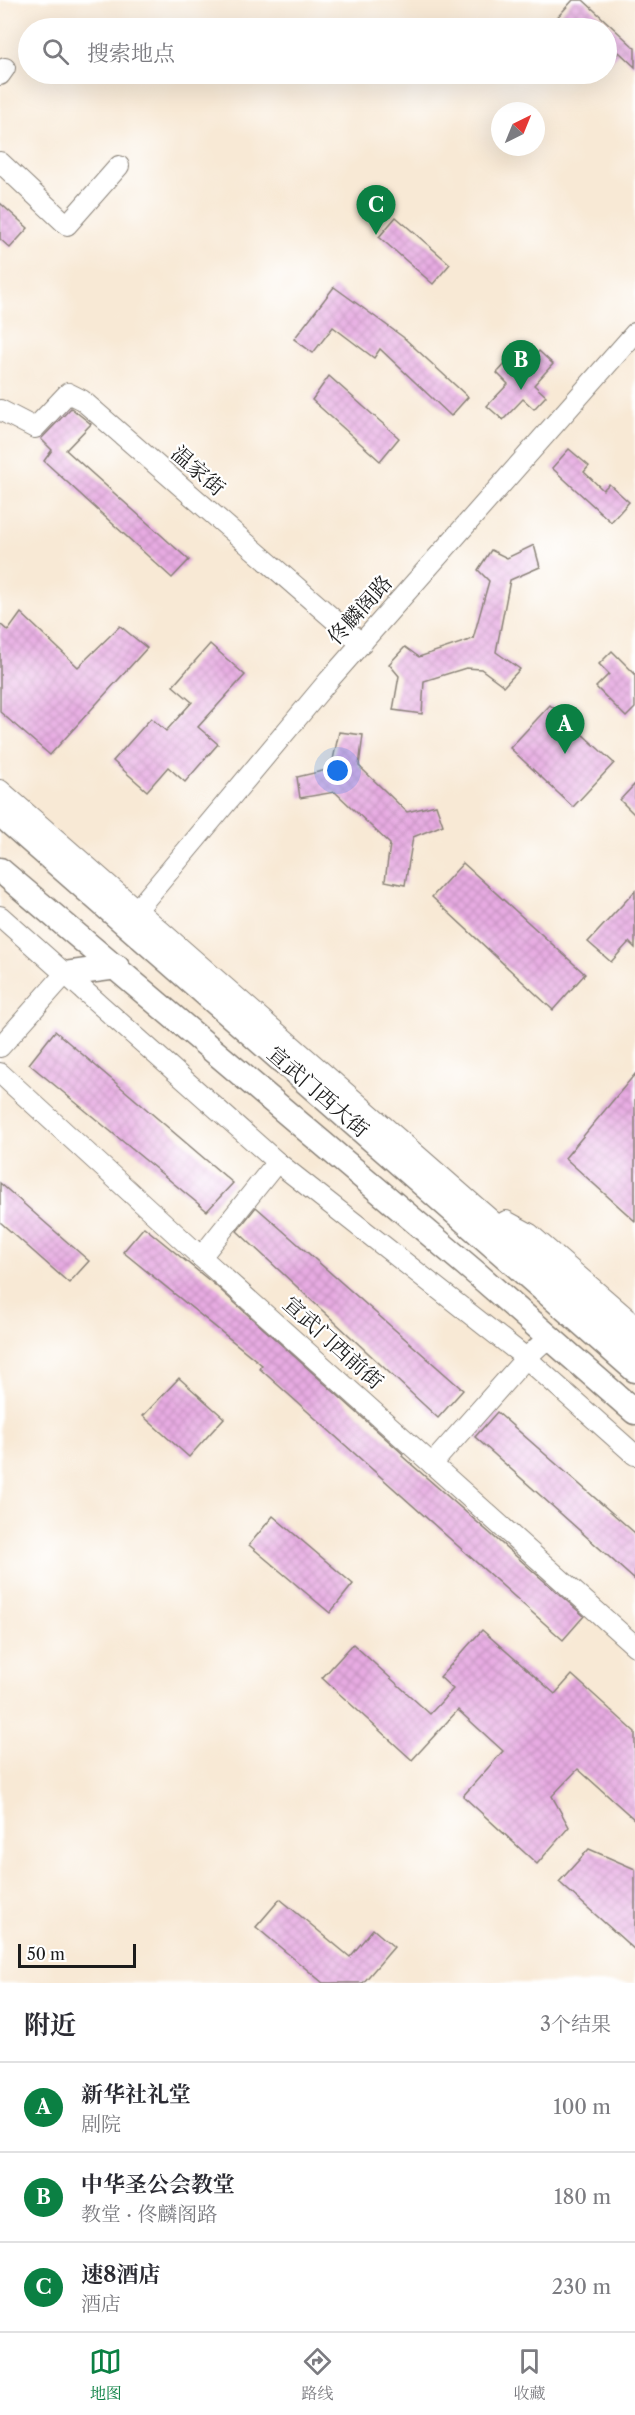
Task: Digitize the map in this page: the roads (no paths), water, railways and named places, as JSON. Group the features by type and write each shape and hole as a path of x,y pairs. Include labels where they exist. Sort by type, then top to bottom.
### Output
{"main road":[{"name":"宣武门西大街","path":"0,814 132,916 468,1211 635,1370"},
{"name":"宣武门西大街","path":"0,870 550,1336 635,1412"},
{"path":"65,974 117,967"}],"street":[{"path":"0,162 67,225 119,166"},
{"name":"佟麟阁路","path":"132,916 362,644 635,333"},
{"name":"温家街","path":"0,410 35,428 68,393 82,400 362,644"},
{"name":"宣武门西大街","path":"0,790 132,916"},
{"path":"0,916 277,1162 526,1358 635,1455"},
{"path":"0,1047 65,974"},
{"name":"宣武门西前街","path":"0,1073 201,1257 635,1646"},
{"path":"201,1257 277,1162"},
{"name":"宣武门西大街","path":"468,1211 530,1234 635,1325"},
{"name":"宣武门西大街","path":"468,1211 635,1346"},
{"path":"432,1464 526,1358 550,1336"}],"place":[{"name":"速8酒店","path":"376,235"},
{"name":"中华圣公会教堂","path":"521,390"},
{"name":"新华社礼堂","path":"565,754"}]}
